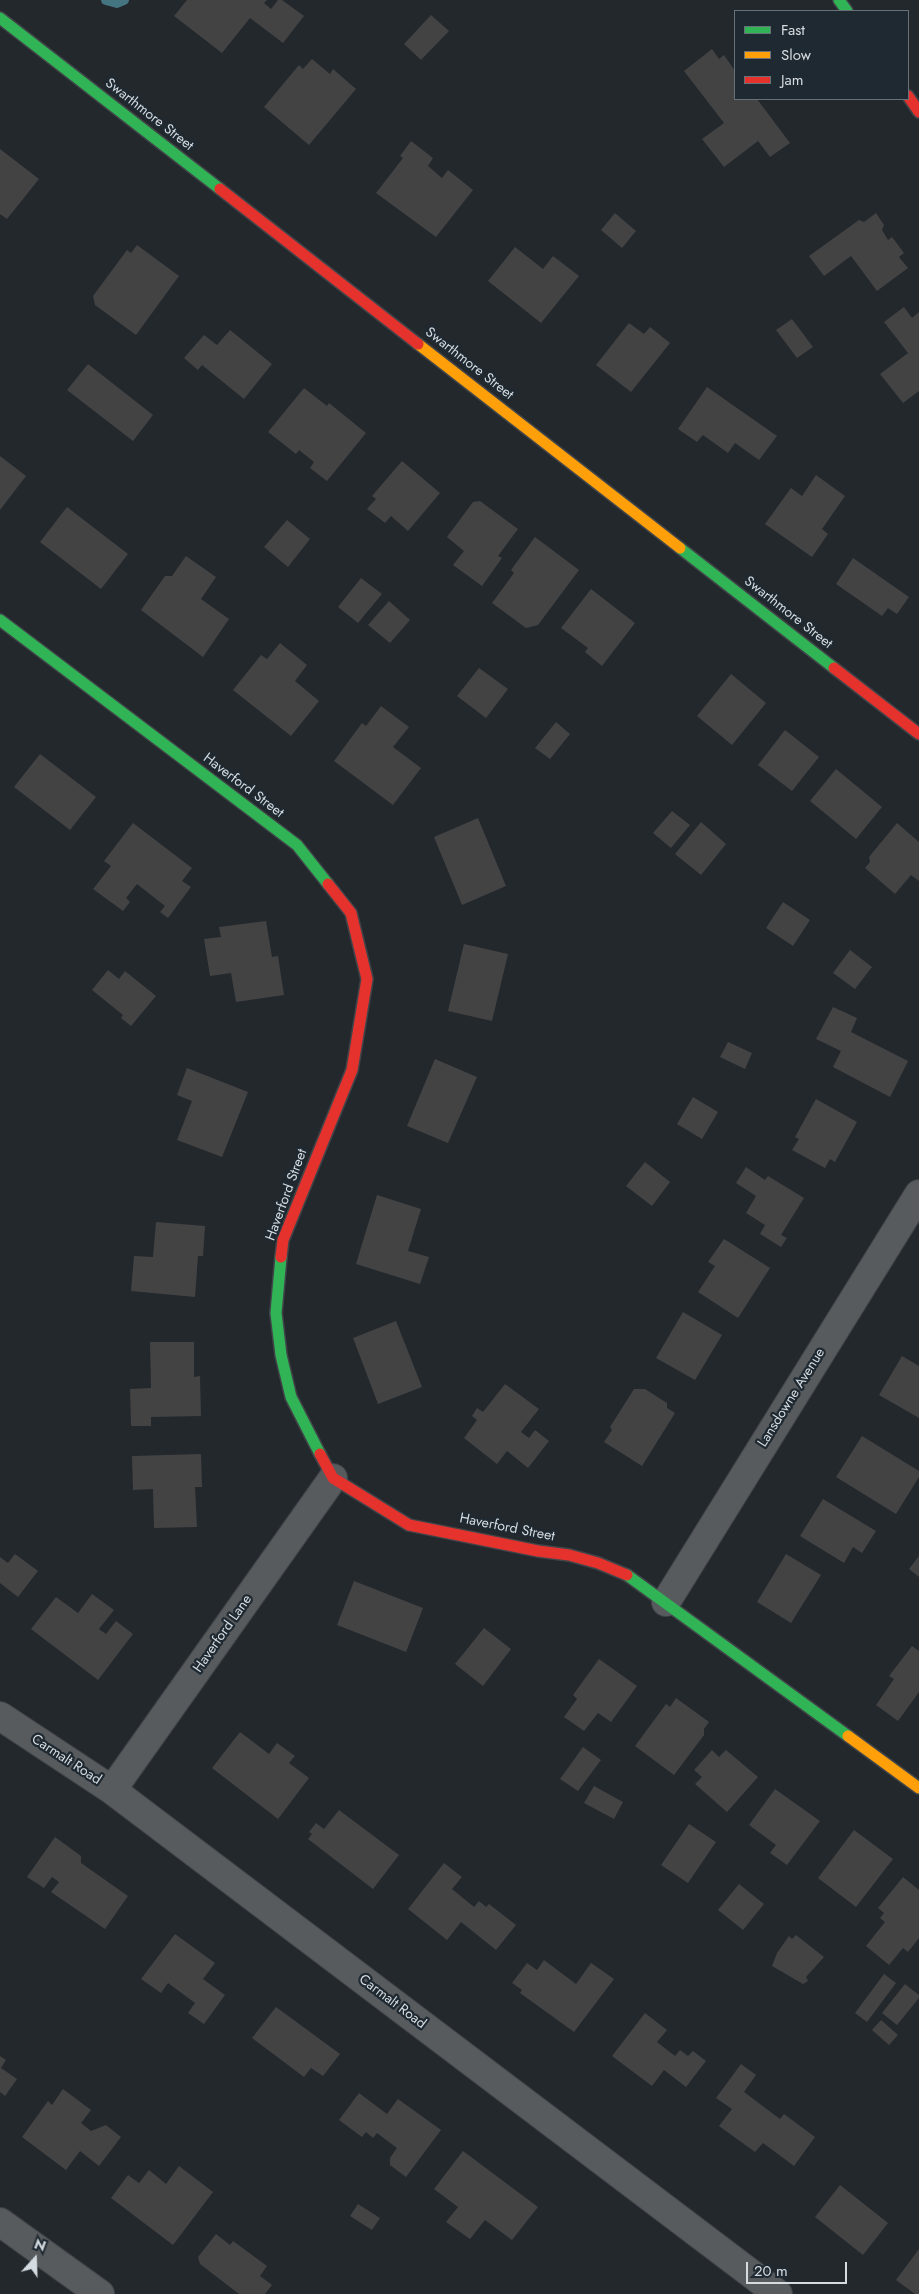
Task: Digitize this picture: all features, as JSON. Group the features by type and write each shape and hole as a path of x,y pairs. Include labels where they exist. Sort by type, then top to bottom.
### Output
{"street":[{"path":"838,0 846,10"},
{"name":"Swarthmore Street","path":"0,18 919,734"},
{"path":"909,97 919,112"},
{"name":"Haverford Street","path":"0,620 297,845 351,913 367,979 352,1070 284,1240 276,1313 281,1355 291,1397 334,1478 409,1525 538,1551 569,1555 598,1563 633,1578 919,1788"},
{"name":"Lansdowne Avenue","path":"666,1602 919,1194"},
{"name":"Haverford Lane","path":"112,1790 334,1478"},
{"name":"Carmalt Road","path":"0,1716 112,1790 778,2294"},
{"path":"0,2222 100,2294"}],"building":[{"path":"187,0 267,0 264,3 271,9 278,0 282,0 304,16 283,43 250,18 222,53 174,16"},
{"path":"431,15 449,31 421,60 404,44"},
{"path":"712,49 719,59 724,55 734,70 734,100 758,100 790,143 770,157 758,141 724,167 702,139 724,123 684,71"},
{"path":"312,59 330,74 333,69 356,89 309,145 264,107 299,65 303,69"},
{"path":"411,141 433,158 428,166 442,178 448,170 473,190 436,237 376,193 403,158 400,156"},
{"path":"0,149 39,179 7,219 0,214"},
{"path":"615,213 636,231 622,248 601,230"},
{"path":"876,213 884,225 882,230 888,240 892,237 904,253 899,257 908,268 877,291 851,256 824,276 809,256 859,220 864,222"},
{"path":"137,245 179,276 136,335 95,305 93,296 127,250 131,253"},
{"path":"515,247 543,269 553,256 579,276 541,323 488,281"},
{"path":"904,307 912,318 919,312 919,391 903,403 880,374 908,353 884,322"},
{"path":"792,319 813,347 797,358 776,330"},
{"path":"629,323 644,334 650,327 670,343 631,392 596,365"},
{"path":"230,330 272,364 244,399 202,365 198,370 184,358 204,335 217,345"},
{"path":"88,364 153,415 133,441 67,390"},
{"path":"707,387 777,436 759,460 735,443 728,453 703,435 697,442 678,429"},
{"path":"304,388 327,406 329,403 366,433 327,481 310,468 314,462 299,450 296,454 268,432"},
{"path":"0,456 26,476 0,510"},
{"path":"402,461 440,493 408,531 391,516 385,523 367,509 376,499 372,496"},
{"path":"816,475 845,496 822,529 828,534 812,557 765,524 791,488 802,496"},
{"path":"480,501 518,529 498,556 502,558 482,586 453,565 464,551 447,537 473,502"},
{"path":"67,507 128,554 101,589 40,542"},
{"path":"287,520 310,539 288,567 264,547"},
{"path":"535,537 579,570 538,625 526,628 492,603 514,573 511,570"},
{"path":"186,556 216,577 201,599 229,619 203,657 141,610 165,576 172,576"},
{"path":"853,558 909,597 897,614 888,608 882,616 836,584"},
{"path":"361,578 382,594 358,623 338,607"},
{"path":"591,589 635,623 602,666 585,652 588,648 561,628"},
{"path":"389,601 410,620 390,643 368,625"},
{"path":"280,643 307,665 295,681 319,701 291,736 233,690 261,655 267,659"},
{"path":"479,668 508,689 486,718 457,696"},
{"path":"731,674 766,703 732,745 697,716"},
{"path":"381,706 409,727 393,747 421,768 393,805 334,761 362,723 366,726"},
{"path":"556,722 570,734 550,759 535,748"},
{"path":"785,730 819,757 792,791 758,765"},
{"path":"40,754 96,797 70,830 14,787"},
{"path":"836,769 882,807 856,839 810,801"},
{"path":"672,811 690,825 671,848 653,833"},
{"path":"478,818 506,886 462,905 434,837"},
{"path":"701,822 726,844 701,875 675,854"},
{"path":"133,823 192,868 182,881 191,887 168,918 160,912 165,906 137,884 126,898 130,902 123,911 93,889 111,866 104,861"},
{"path":"897,823 919,842 919,881 911,875 895,894 865,868 870,862 869,857"},
{"path":"783,902 810,920 793,946 766,928"},
{"path":"266,921 272,957 278,956 284,995 236,1002 231,973 210,976 204,939 221,937 219,927"},
{"path":"464,944 508,954 492,1021 448,1011"},
{"path":"850,950 872,967 855,989 833,973"},
{"path":"108,970 119,979 125,971 156,996 131,1026 121,1018 123,1015 92,990"},
{"path":"833,1007 857,1018 851,1032 908,1061 890,1097 833,1067 841,1051 816,1039"},
{"path":"728,1042 752,1053 745,1069 720,1057"},
{"path":"435,1059 477,1077 448,1143 407,1126"},
{"path":"187,1068 248,1092 222,1157 177,1140 192,1101 177,1095"},
{"path":"693,1097 718,1112 702,1139 677,1124"},
{"path":"816,1099 857,1122 835,1162 830,1159 825,1168 792,1150 799,1139 795,1137"},
{"path":"645,1162 670,1182 652,1206 626,1186"},
{"path":"746,1167 765,1180 768,1176 804,1198 781,1235 787,1238 781,1247 760,1234 765,1225 746,1213 756,1196 736,1183"},
{"path":"377,1195 421,1209 408,1251 429,1257 420,1284 356,1264"},
{"path":"156,1222 205,1226 203,1256 198,1256 195,1297 131,1291 134,1256 153,1257"},
{"path":"724,1239 770,1268 738,1318 698,1292 715,1266 708,1262"},
{"path":"683,1312 722,1335 695,1380 656,1358"},
{"path":"396,1321 422,1387 378,1404 353,1338"},
{"path":"150,1342 194,1342 194,1377 200,1376 201,1416 151,1417 151,1426 131,1426 130,1389 151,1388"},
{"path":"902,1356 919,1366 919,1418 879,1395"},
{"path":"505,1384 539,1409 521,1432 529,1438 535,1430 549,1441 528,1468 507,1451 497,1464 464,1438 477,1420 472,1416 477,1408 483,1412"},
{"path":"634,1389 645,1389 667,1403 667,1408 675,1413 642,1466 604,1442 612,1430 610,1427"},
{"path":"862,1436 919,1471 919,1477 896,1514 836,1477"},
{"path":"201,1454 202,1487 195,1487 197,1527 154,1528 153,1489 133,1490 132,1456"},
{"path":"823,1499 876,1531 862,1553 853,1547 844,1563 800,1536"},
{"path":"15,1554 38,1571 18,1597 0,1583 0,1557 8,1563"},
{"path":"786,1554 821,1575 791,1623 757,1602"},
{"path":"919,1556 919,1577 909,1569"},
{"path":"354,1581 423,1608 406,1652 337,1625"},
{"path":"92,1594 114,1610 99,1629 106,1634 116,1621 133,1634 98,1680 31,1629 56,1597 78,1613"},
{"path":"484,1628 511,1649 483,1686 455,1664"},
{"path":"912,1646 919,1651 919,1692 898,1721 876,1705 894,1679 889,1676"},
{"path":"599,1659 637,1686 611,1722 598,1713 584,1731 564,1717 577,1699 573,1695"},
{"path":"676,1698 709,1722 704,1729 704,1735 674,1775 635,1746 666,1704 670,1707"},
{"path":"240,1732 269,1754 277,1743 295,1756 289,1763 309,1778 278,1819 212,1768"},
{"path":"583,1747 601,1760 578,1791 560,1779"},
{"path":"712,1750 719,1757 726,1750 758,1777 727,1812 695,1784 702,1777 694,1770"},
{"path":"594,1786 623,1802 614,1819 584,1803"},
{"path":"775,1789 820,1821 787,1865 770,1853 776,1845 749,1825"},
{"path":"339,1810 399,1855 373,1889 308,1839 312,1834 309,1832 316,1823 324,1829"},
{"path":"689,1824 716,1842 688,1883 661,1865"},
{"path":"854,1830 893,1859 856,1907 818,1878"},
{"path":"55,1837 81,1856 81,1863 128,1896 105,1929 51,1892 59,1882 52,1877 44,1888 27,1877"},
{"path":"444,1863 462,1877 452,1889 474,1907 479,1901 486,1907 489,1904 516,1925 496,1950 461,1922 447,1940 408,1909"},
{"path":"903,1877 919,1890 919,1938 908,1952 903,1948 889,1965 866,1946 885,1922 880,1918 884,1913 878,1908"},
{"path":"739,1884 764,1904 743,1930 718,1910"},
{"path":"175,1934 215,1963 203,1979 225,1995 204,2024 188,2013 195,2003 168,1983 161,1993 141,1979"},
{"path":"796,1935 824,1957 806,1977 808,1981 803,1984 772,1966 777,1953 789,1936 792,1939"},
{"path":"544,1960 576,1984 591,1963 614,1979 574,2032 520,1993 522,1990 512,1983 527,1963 537,1970"},
{"path":"884,1974 896,1983 867,2022 855,2013"},
{"path":"905,1984 919,1995 919,1998 897,2025 882,2013"},
{"path":"276,2007 340,2054 323,2076 311,2068 304,2077 252,2038"},
{"path":"645,2013 667,2030 657,2042 675,2056 680,2050 688,2056 693,2051 706,2061 686,2087 664,2070 652,2086 612,2056"},
{"path":"881,2020 898,2035 889,2045 872,2030"},
{"path":"0,2056 6,2060 1,2068 17,2079 5,2096 0,2092"},
{"path":"741,2064 756,2075 744,2092 780,2119 784,2114 815,2137 794,2166 763,2143 755,2152 719,2126 732,2109 716,2098"},
{"path":"63,2089 91,2110 81,2123 91,2131 106,2125 121,2137 99,2166 80,2151 66,2170 22,2137 48,2101 52,2105"},
{"path":"359,2093 387,2114 398,2099 441,2130 406,2177 390,2165 390,2158 397,2148 377,2133 373,2138 366,2132 362,2137 339,2120"},
{"path":"463,2151 538,2207 512,2240 485,2220 470,2239 446,2222 458,2207 434,2189"},
{"path":"179,2166 213,2192 173,2245 111,2198 128,2175 139,2183 149,2170 166,2184"},
{"path":"840,2185 888,2223 863,2255 815,2217"},
{"path":"358,2204 380,2218 372,2230 350,2216"},
{"path":"216,2234 230,2245 233,2241 267,2266 260,2276 272,2285 265,2294 239,2294 200,2264 198,2257"},
{"path":"919,2249 919,2294 915,2294 896,2280"}],"waterway":[{"path":"106,0 117,3 124,0"}],"traffic: fast":[{"path":"839,0 846,10"},
{"path":"0,18 220,189"},
{"path":"680,548 834,668"},
{"path":"0,620 297,845 328,884"},
{"path":"281,1257 276,1313 281,1355 291,1397 320,1454"},
{"path":"627,1575 848,1736"}],"traffic: slow":[{"path":"418,344 680,548"},
{"path":"848,1736 919,1788"}],"traffic: jam":[{"path":"909,97 919,112"},
{"path":"220,189 418,344"},
{"path":"834,668 919,734"},
{"path":"281,1257 283,1240 352,1070 367,979 351,913 328,884"},
{"path":"320,1454 333,1478 409,1525 538,1551 569,1555 598,1563 627,1575"}]}
